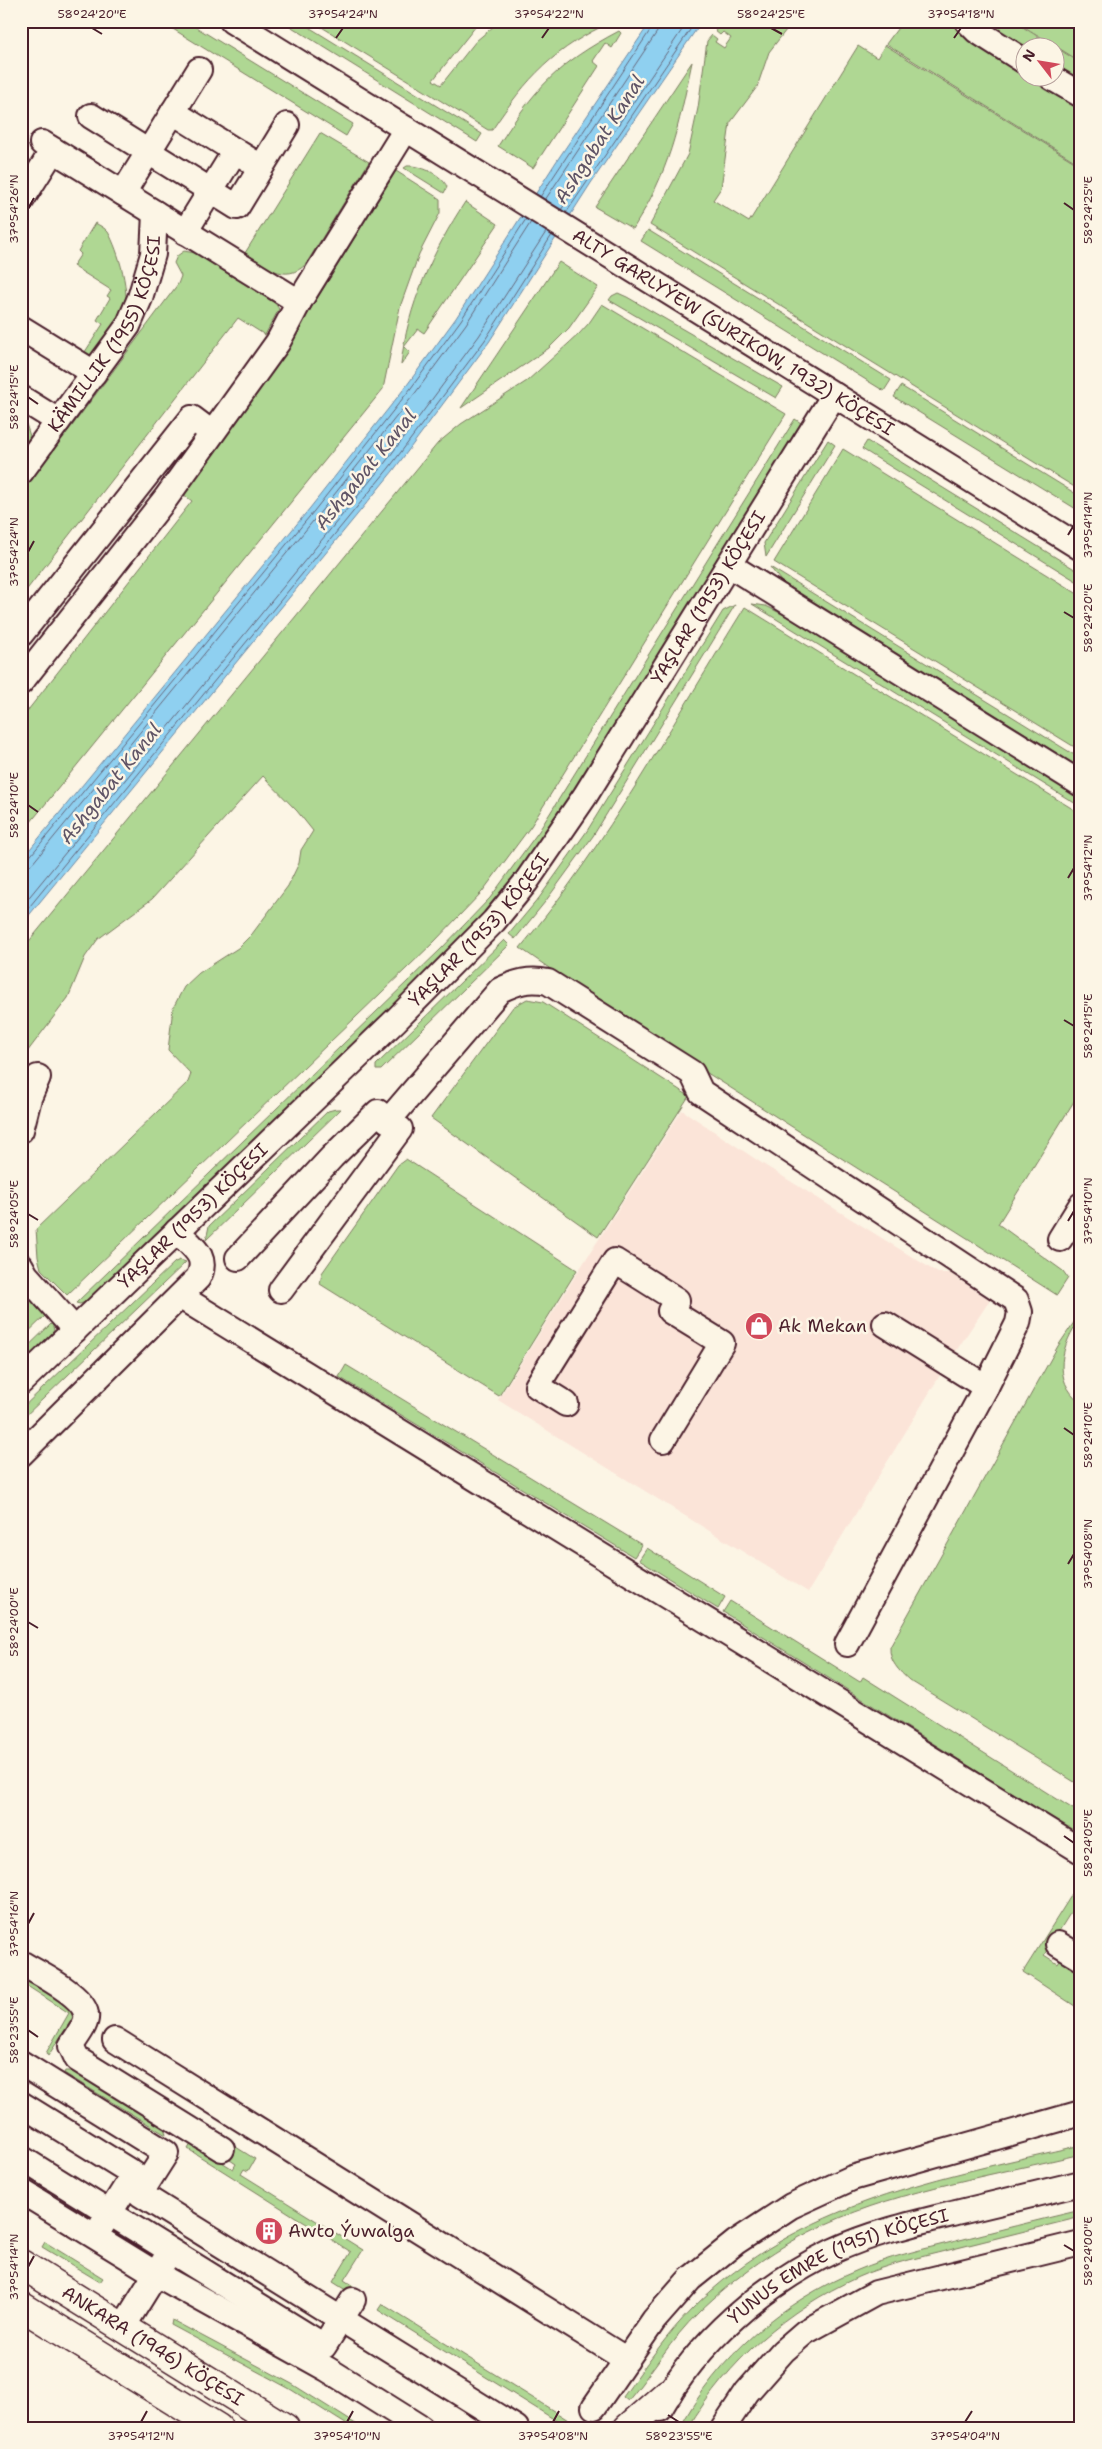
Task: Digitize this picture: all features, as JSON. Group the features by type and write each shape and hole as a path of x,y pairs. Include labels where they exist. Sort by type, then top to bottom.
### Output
{"main road":[{"name":"ANKARA (1946) KÖÇESI","path":"21,2264 285,2428"},
{"name":"ANKARA (1946) KÖÇESI","path":"21,2306 209,2425"},
{"path":"628,2428 668,2393"},
{"path":"662,2428 668,2393"}],"street":[{"name":"ALTY GARLYÝEW (SURIKOW, 1932) KÖÇESI","path":"232,21 1081,548"},
{"path":"967,21 977,31 1014,55"},
{"path":"123,193 199,70"},
{"path":"1064,85 1081,95"},
{"path":"173,112 261,167"},
{"path":"91,116 237,206 288,125"},
{"path":"21,682 166,498 278,342 299,302 406,129"},
{"path":"21,201 48,146 299,302"},
{"path":"185,232 235,151"},
{"name":"KÄMILLIK (1955) KÖÇESI","path":"21,472 128,326 140,298 153,254 155,213"},
{"path":"21,328 94,373"},
{"name":"ÝAŞLAR (1953) KÖÇESI","path":"21,1382 422,995 494,921 526,882 565,827 834,395"},
{"path":"21,398 58,421"},
{"path":"21,634 192,418 212,433"},
{"path":"729,565 1081,784"},
{"path":"281,1290 389,1121 500,990 517,982 532,979 548,982 692,1072 701,1092 1016,1300 1020,1312 1018,1323 986,1387 847,1644"},
{"path":"21,1130 29,1098 38,1077"},
{"path":"238,1258 332,1157 389,1121"},
{"path":"1060,1239 1081,1205"},
{"path":"21,1454 198,1278 203,1268 199,1254 177,1231"},
{"path":"566,1404 537,1386 615,1261 722,1343 663,1440"},
{"path":"21,1266 26,1275 76,1330"},
{"path":"181,1297 1081,1851"},
{"path":"885,1324 986,1387"},
{"path":"1058,1944 1081,1958"},
{"path":"21,1963 73,1995 81,2003 86,2014 84,2023 71,2046 77,2059 222,2149"},
{"path":"115,2040 627,2360"},
{"path":"47,2079 60,2061 73,2053"},
{"path":"21,2063 166,2153"},
{"path":"21,2104 134,2174 95,2236"},
{"path":"594,2406 654,2320 690,2279 736,2242 790,2206 852,2178 1081,2113"},
{"path":"183,2125 140,2194 187,2224 349,2315 516,2428"},
{"path":"21,2158 324,2346 349,2315"},
{"name":"ÝUNUS EMRE (1951) KÖÇESI","path":"649,2428 668,2393 696,2356 742,2311 786,2278 834,2251 925,2220 1081,2182"},
{"path":"21,2191 156,2274 327,2369 421,2428"},
{"path":"123,2327 187,2224"},
{"path":"723,2428 747,2392 783,2351 805,2332 876,2293 1081,2244"},
{"path":"327,2369 349,2315"}],"shaded area":[{"name":"Ak Mekan","path":"682,1110 766,1166 938,1273 949,1273 990,1300 942,1372 808,1592 498,1400"}],"green space":[{"path":"160,21 186,21 353,124 346,136"},
{"path":"282,21 299,21 482,134 477,142"},
{"path":"312,21 480,21 433,80 441,85 476,41 500,21 613,21 558,53 530,79 492,130 488,130"},
{"path":"722,21 793,21 769,52 757,87 730,123 721,188 713,200 749,222 858,46 877,58 885,45 1081,166 1081,491 650,225 688,154 698,108 707,41 712,35 717,39 715,42 724,48 731,38 723,32 720,35 715,31"},
{"path":"903,21 952,21 964,35 1014,67 1014,88 1050,88 1081,107 1081,165 886,44"},
{"path":"983,21 1013,21 1041,38 1014,38 1014,41"},
{"path":"1015,21 1081,21 1081,62 1064,51 1064,38 1042,38"},
{"path":"619,31 621,33 612,48 605,43 593,61 599,66 533,168 498,146 524,108 549,79 579,55"},
{"path":"1064,52 1081,63 1081,83 1064,73"},
{"path":"692,62 677,129 664,168 646,208 633,229 595,207"},
{"path":"320,133 369,162 306,264 290,273 275,271 245,253"},
{"path":"407,166 424,169 435,174 447,187 444,193 404,168"},
{"path":"396,171 440,199 440,213 419,254 400,307 383,389 21,834 21,719 192,501 179,491 286,349"},
{"path":"465,202 498,224 424,333 418,329 404,347 410,352 401,365 404,343 415,300 442,240"},
{"path":"95,223 108,232 112,240 123,272 126,296 123,314 93,359 83,355 103,324 97,320 110,298 107,296 111,290 73,266 81,254 78,251"},
{"path":"648,230 891,380 884,391 641,241"},
{"path":"184,251 195,253 275,303 279,309 265,335 238,318 21,597 21,489 72,426 178,284 181,276 174,263 177,256"},
{"path":"559,262 598,287 569,328 549,348 461,408"},
{"path":"618,293 783,387 776,398 609,300"},
{"path":"602,304 786,414 531,826 482,892 434,942 67,1295 41,1269 36,1229 188,1082 191,1074 168,1050 173,1008 184,987 199,973 238,948 252,934 288,886 299,863 301,850 313,831 297,811 263,776 152,899 98,939 85,957 68,998 21,1060 21,951 438,443 461,424 527,381 579,334"},
{"path":"901,386 1081,497 1081,512 894,397"},
{"path":"23,415 30,436 21,454 21,417"},
{"path":"795,419 801,423 574,791 518,875 495,903 446,955 85,1302 76,1303 441,949 490,898 539,831"},
{"path":"828,440 835,445 766,557 764,543"},
{"path":"867,441 1081,573 1081,584 862,449"},
{"path":"843,449 1081,596 1081,751 774,562"},
{"path":"770,567 1081,759 1081,768 783,584"},
{"path":"752,604 766,606 786,616 1081,797 1081,807"},
{"path":"735,605 593,836 545,902 515,939 509,934 539,898 587,831 723,611"},
{"path":"745,607 1081,814 1081,1090 998,1224 1063,1271 1068,1278 1057,1295 567,984 552,970 520,948 582,867 610,825"},
{"path":"504,940 509,945 381,1070 376,1070 376,1065"},
{"path":"527,999 543,1002 689,1096 598,1237 431,1118 513,1007"},
{"path":"341,1109 206,1240 209,1226 328,1111"},
{"path":"406,1159 577,1270 499,1396 320,1284 322,1273 398,1165"},
{"path":"180,1260 186,1262 21,1420 21,1409 175,1262"},
{"path":"21,1290 45,1316 21,1339"},
{"path":"1081,1312 1081,1317 1068,1339 1062,1362 1066,1383 1072,1394 1081,1403 1081,1786 909,1680 893,1661 890,1647 1058,1346"},
{"path":"52,1323 54,1330 51,1335 21,1364 21,1353"},
{"path":"346,1365 642,1545 634,1557 339,1377"},
{"path":"647,1548 725,1597 718,1609 639,1560"},
{"path":"730,1601 860,1682 863,1677 1081,1814 1081,1836 723,1612"},
{"path":"1081,1880 1081,1896 1044,1955 1058,1964 1061,1959 1081,1970 1081,2010 1023,1972"},
{"path":"21,1973 70,2004 75,2012 48,2056 46,2053 69,2013 21,1982"},
{"path":"65,2071 76,2071 164,2126 166,2135 64,2073"},
{"path":"228,2142 255,2159 248,2171 244,2169 241,2174 363,2250 344,2280 364,2293 360,2299 333,2282 351,2252 188,2149 191,2144 194,2145 233,2169 236,2164 221,2154"},
{"path":"1081,2145 1081,2154 951,2183 887,2201 809,2232 758,2263 727,2286 679,2333 628,2401 623,2397 665,2340 693,2308 735,2272 779,2242 826,2218 874,2199 976,2169"},
{"path":"1081,2210 1081,2217 891,2265 869,2272 832,2290 783,2321 761,2339 722,2380 688,2428 680,2428 695,2402 733,2355 779,2314 831,2282 869,2265 904,2254"},
{"path":"45,2242 103,2278 100,2282 42,2247"},
{"path":"382,2304 581,2428 568,2428 378,2310"},
{"path":"172,2320 292,2384 362,2428 352,2428 290,2389 171,2325"}],"water":[{"name":"Ashgabat Kanal","path":"651,21 702,21 591,183 489,342 393,471 21,925 21,860 310,508 407,385 456,318 556,162"}],"place":[{"name":"Ak Mekan","path":"759,1326"},
{"name":"Awto Ýuwalga","path":"269,2231"}]}
